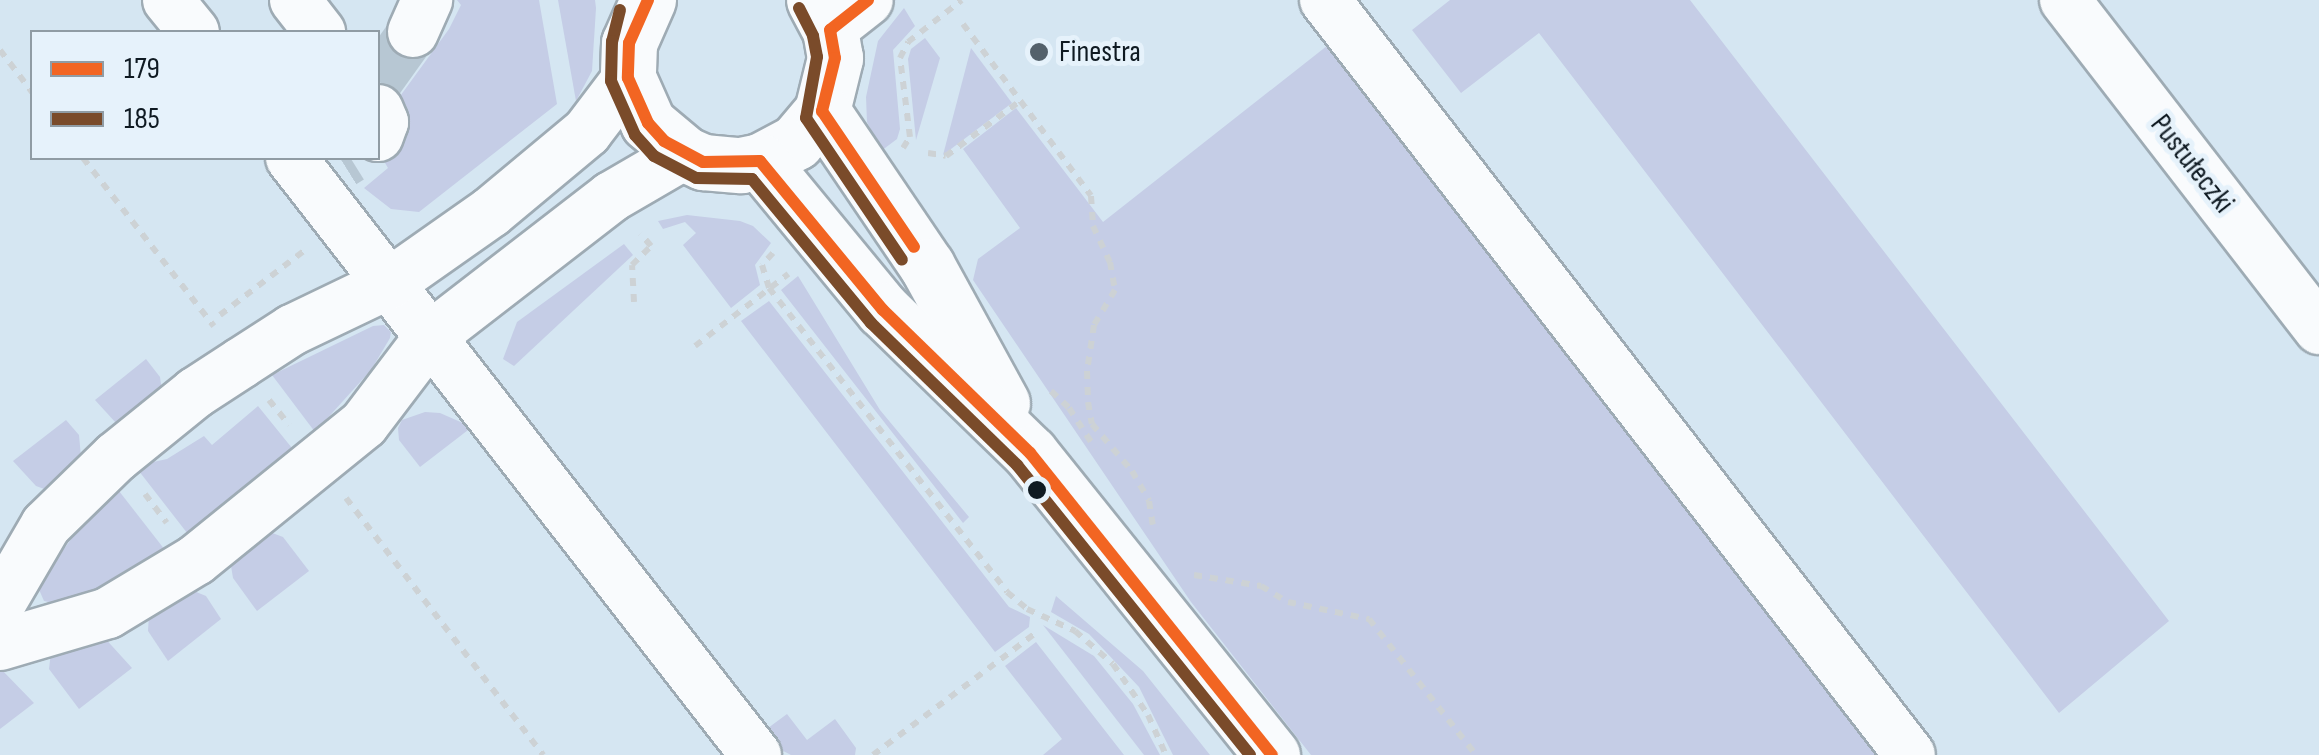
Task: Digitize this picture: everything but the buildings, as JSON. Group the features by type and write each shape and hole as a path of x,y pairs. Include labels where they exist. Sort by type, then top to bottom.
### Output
{"main road":[{"path":"641,3 629,42 628,78 648,123 685,154 722,164 760,161 796,142 822,111 835,58 838,10"},
{"path":"822,111 927,266 1030,453"},
{"path":"760,161 883,310 1030,453 1272,755"}],"street":[{"path":"168,0 192,30"},
{"path":"1325,0 1910,755"},
{"name":"Pustułeczki","path":"2064,0 2319,329"},
{"path":"0,604 46,526 116,457 194,393 262,349 390,283 491,212 571,147 608,108 628,78"},
{"path":"0,645 108,612 196,560 364,424 430,336 612,196 685,154"},
{"path":"332,161 390,283 756,755"}],"path":[{"path":"906,106 900,58 908,42 962,0"},
{"path":"963,24 1092,196 1093,226 1110,262 1115,290 1094,325 1086,371 1088,402 1092,424 1132,471 1149,502 1154,535 1144,523"},
{"path":"0,50 30,89"},
{"path":"928,152 946,156 1020,101"},
{"path":"633,223 650,246 632,265 634,302"},
{"path":"784,244 762,265 769,288 1007,592 1027,609 1075,631 1113,664 1142,702 1166,755"},
{"path":"695,346 769,288"},
{"path":"1046,383 1069,408 1098,454"},
{"path":"116,457 196,560"},
{"path":"1189,572 1199,578 1260,586 1288,602 1369,618 1476,755"},
{"path":"873,755 1038,631"}],"shaded area":[{"path":"457,0 539,0 557,104 419,212 391,209 364,188 388,168 381,156 398,99 449,29 461,5"},
{"path":"558,0 595,0 592,71 576,101"},
{"path":"1450,0 1690,0 2169,621 2059,713 1539,33 1461,93 1412,30"},
{"path":"904,8 915,26 893,50 900,129 897,139 881,151 867,122 866,97 878,41"},
{"path":"925,38 940,58 916,140 908,59 911,49"},
{"path":"1337,38 1890,755 1311,755 1191,602 973,280 978,259 1020,228 963,149 1016,108 1103,222"},
{"path":"971,48 1012,103 943,155"},
{"path":"687,215 740,221 753,226 771,243 755,265 760,285 731,308 683,245 696,233 685,222 663,229 658,221"},
{"path":"624,244 633,255 514,366 503,359 517,322"},
{"path":"798,276 880,410 969,517 963,523 781,290"},
{"path":"769,301 1009,607 1030,617 1029,627 995,652 741,321"},
{"path":"384,325 391,332 390,338 371,370 315,432 272,375 373,326"},
{"path":"146,359 160,377 162,391 125,421 116,423 95,400"},
{"path":"258,406 296,453 191,538 135,466 167,459 204,436 212,445"},
{"path":"425,412 440,413 472,427 420,467 399,440 398,428 402,420"},
{"path":"66,420 79,435 81,457 47,490 36,486 13,461"},
{"path":"119,491 165,550 96,591 58,604 44,601 37,585 75,534"},
{"path":"267,531 283,537 309,571 257,611 233,578 231,566 233,558"},
{"path":"189,589 206,596 221,619 168,661 148,631 149,614"},
{"path":"1056,596 1143,671 1210,755 1173,755 1139,687 1089,634 1051,612"},
{"path":"1043,625 1094,656 1133,704 1160,755 1144,755"},
{"path":"102,635 132,668 79,709 49,669 51,652"},
{"path":"1036,642 1124,755 1043,755 1062,739 1005,666"},
{"path":"0,668 34,703 0,729"},
{"path":"787,714 807,740 835,719 856,748 855,755 791,755 766,742 760,734"}],"tunnel":[{"path":"380,78 413,32"},
{"path":"343,163 348,160"}],"transit line":[{"name":"179","path":"648,0 629,43 628,78 648,123 664,141 703,162 760,161 883,310 1030,453 1272,755"},
{"name":"179","path":"868,0 830,30 835,58 822,111 914,247"},
{"name":"185","path":"799,8 813,36 817,57 806,118 902,260"},
{"name":"185","path":"620,10 612,41 611,81 635,135 654,156 696,178 752,179 871,323 1017,465 1250,755"}],"place":[{"name":"Finestra","path":"1039,52"}]}
